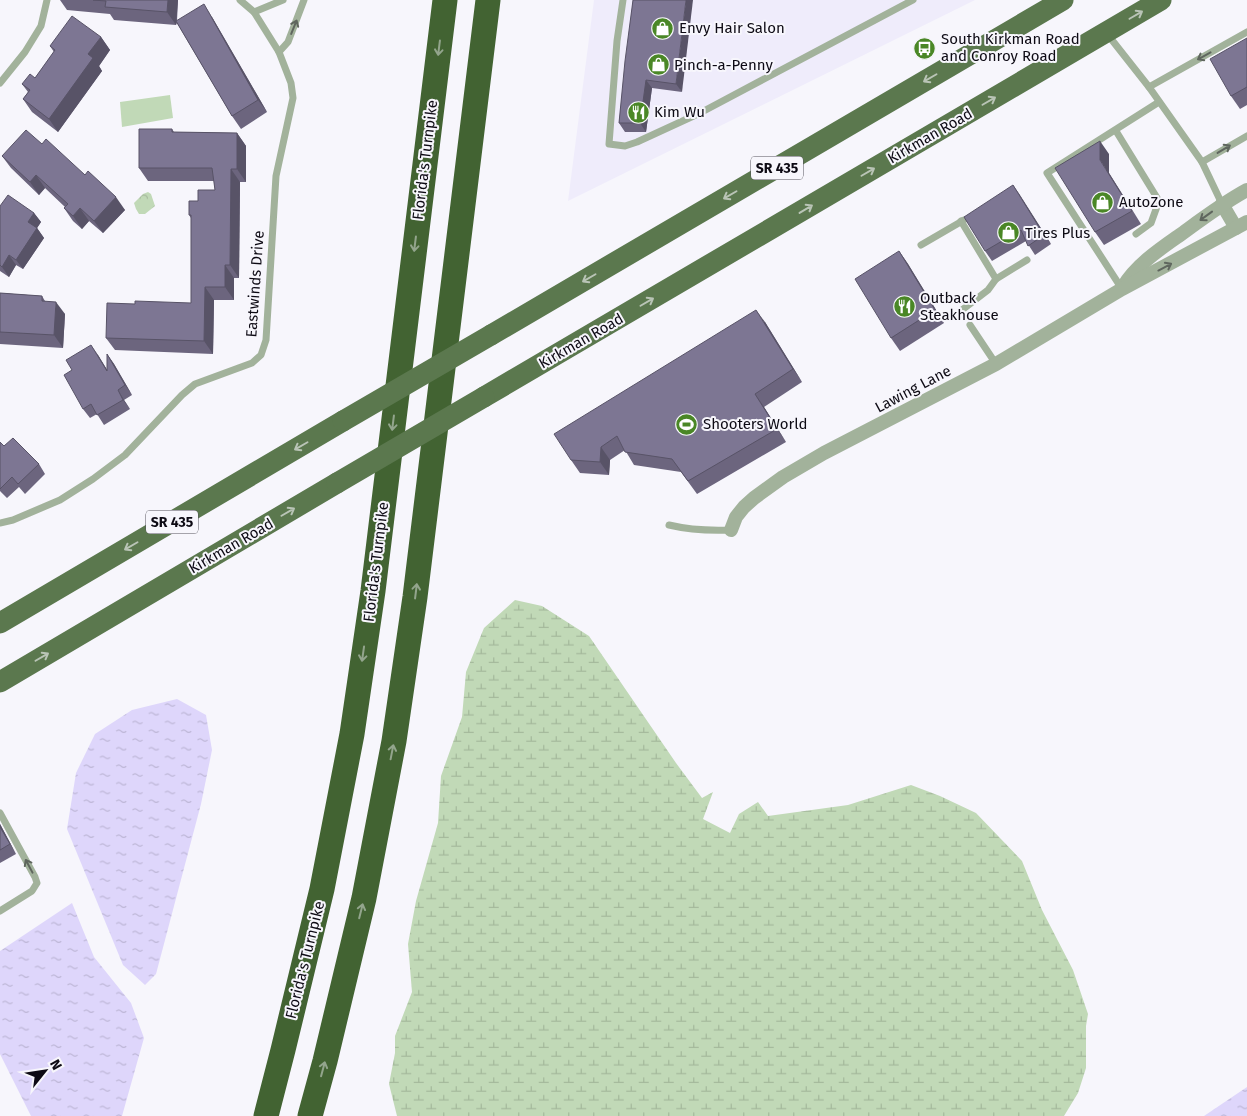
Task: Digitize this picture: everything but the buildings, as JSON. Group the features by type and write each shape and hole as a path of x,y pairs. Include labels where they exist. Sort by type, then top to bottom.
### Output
{"highway":[{"name":"Florida's Turnpike","path":"266,1116 284,1050 322,889 352,734 375,572 445,0"},
{"path":"310,1116 364,898 394,741 416,587 488,0"}],"main road":[{"name":"SR 435","path":"0,623 1063,0"},
{"name":"Kirkman Road","path":"0,682 1161,0"}],"street":[{"name":"Lawing Lane","path":"1122,290 1129,276 1157,251 1222,204 1247,190"},
{"path":"1222,204 1242,225"},
{"name":"Lawing Lane","path":"730,530 736,517 744,507 782,477 824,453 996,364 1122,290 1242,225"}],"lane":[{"path":"0,83 25,52 41,26 47,0"},
{"name":"Eastwinds Drive","path":"0,523 13,520 60,500 93,479 125,455 182,395 195,384 252,363 260,355 266,340 276,176 293,98 291,83 279,52 254,12 240,0"},
{"path":"254,12 283,0"},
{"path":"279,52 288,42 304,0"},
{"path":"623,0 617,41 609,144 625,146 700,113 913,0"},
{"path":"1106,32 1160,102 1202,162 1222,204"},
{"path":"1148,87 1247,32"},
{"path":"1122,290 1046,174 1160,102"},
{"path":"1116,131 1159,201 1152,223 1136,234"},
{"path":"1202,162 1247,136"},
{"path":"921,245 964,219 996,278"},
{"path":"962,310 988,290 996,278 1027,260"},
{"path":"970,325 996,364"},
{"path":"669,525 710,532 730,530"},
{"path":"0,813 37,884 32,891 0,911"}],"shaded area":[{"path":"594,0 975,0 568,201"}],"green space":[{"path":"170,95 173,118 122,127 120,102"},
{"path":"148,192 151,194 155,206 145,214 139,214 134,203 143,194"},
{"path":"515,600 542,606 589,636 702,798 713,792 703,819 730,833 739,814 758,802 768,816 848,805 911,785 976,813 1022,861 1042,910 1073,970 1088,1014 1086,1026 1086,1068 1078,1093 1064,1116 397,1116 389,1084 395,1053 395,1036 412,992 408,944 416,901 438,823 441,776 462,717 466,672 484,628"}],"water":[{"path":"177,699 206,715 212,750 201,804 156,974 145,985 123,965 67,829 76,773 95,734 132,710"},
{"path":"72,903 94,957 131,1003 144,1038 122,1116 31,1116 0,1054 0,951"},
{"path":"1247,1087 1247,1116 1204,1116"}],"place":[{"name":"Envy Hair Salon","path":"663,28"},
{"name":"South Kirkman Road and Conroy Road","path":"925,48"},
{"name":"Pinch-a-Penny","path":"658,65"},
{"name":"Kim Wu","path":"638,112"},
{"name":"AutoZone","path":"1103,202"},
{"name":"Tires Plus","path":"1009,233"},
{"name":"Outback Steakhouse","path":"904,307"},
{"name":"Shooters World","path":"687,424"}]}
